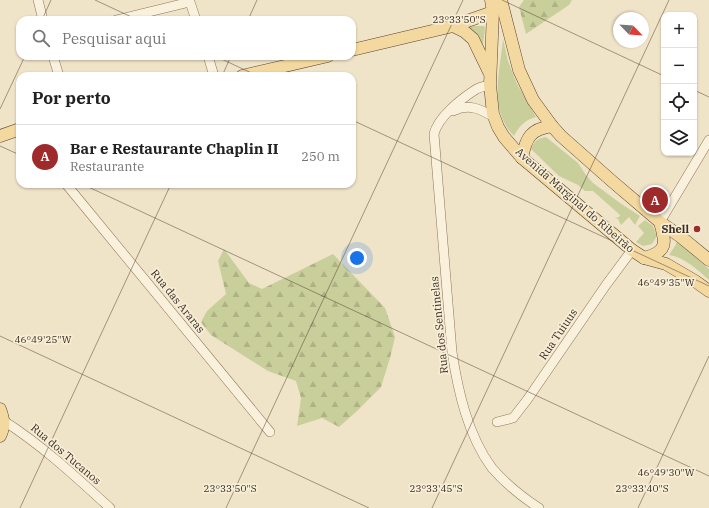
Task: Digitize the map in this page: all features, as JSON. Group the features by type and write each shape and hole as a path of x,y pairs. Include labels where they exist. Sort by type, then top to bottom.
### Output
{"main road":[{"path":"501,0 519,70 533,100 552,126 561,136 660,222 709,260"},
{"path":"356,49 453,26 492,6"},
{"name":"Avenida Marginal do Ribeirão","path":"492,6 490,79 494,117 504,137 522,158 632,250 644,258 666,264 709,291"},
{"path":"453,26 465,32 473,40 490,79"},
{"path":"259,72 311,60"},
{"path":"522,158 525,144 530,135 541,128 552,126"},
{"path":"0,136 16,130"},
{"path":"644,258 654,255 662,248 665,239 660,222"},
{"path":"0,409 4,421 4,429 0,436"}],"street":[{"path":"38,0 43,16"},
{"path":"132,16 190,2 195,16"},
{"path":"54,60 58,72"},
{"path":"209,60 213,72"},
{"name":"Rua dos Sentinelas","path":"490,79 450,110 436,128 434,146 452,352 462,402 470,427 492,467 504,480 539,508"},
{"path":"446,115 465,106 482,110 494,117"},
{"path":"660,222 709,140"},
{"name":"Rua das Araras","path":"69,188 270,432"},
{"name":"Rua Tuiuus","path":"497,422 513,418 632,250"},
{"name":"Rua dos Tucanos","path":"4,421 28,436 110,508"}],"green space":[{"path":"524,0 572,0 569,5 526,34 519,7"},
{"path":"473,26 484,26 483,45 466,28"},
{"path":"503,39 508,61 517,84 536,117 523,124 514,136 506,126 498,103 498,77"},
{"path":"546,137 578,163 593,183 640,216 635,225 629,217 621,225 618,219 615,218 619,217 620,215 593,191 585,191 578,185 559,176 531,149 537,140"},
{"path":"645,220 653,226 657,236 652,244 643,246 636,242 644,233 638,226"},
{"path":"677,241 709,269 709,280 685,261 669,255"},
{"path":"224,249 249,283 262,289 333,254 385,308 395,337 381,387 339,427 322,418 297,426 301,398 296,381 268,371 211,335 201,322 207,311 226,294 218,261"}],"place":[{"name":"Bar e Restaurante Chaplin II","path":"655,200"},
{"name":"Shell","path":"697,229"}]}
